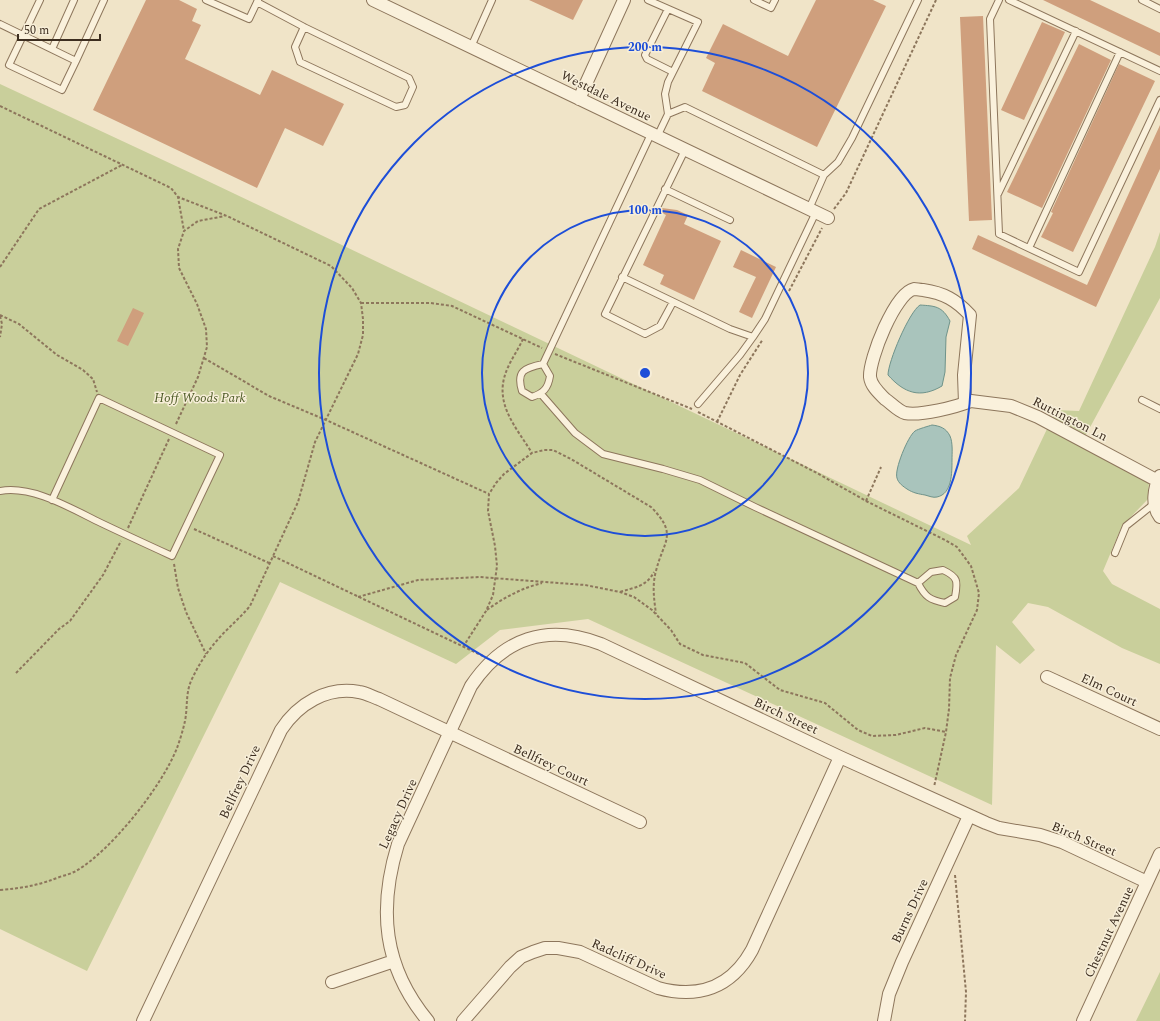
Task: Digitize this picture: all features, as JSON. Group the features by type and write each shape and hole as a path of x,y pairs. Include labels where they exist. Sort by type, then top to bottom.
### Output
{"street":[{"name":"Westdale Avenue","path":"373,0 828,218"},
{"path":"579,99 624,0"},
{"name":"Ruttington Ln","path":"965,403 964,375 970,315 960,304 948,296 914,289 908,292 894,307 872,363 870,377 872,384 883,397 905,413 940,410 965,403 971,401 1011,406 1032,414 1158,481"},
{"path":"1158,481 1154,498 1160,517"},
{"name":"Birch Street","path":"451,732 471,686 480,673 504,650 536,637 569,635 586,638 969,816 999,828 1040,835 1062,842 1147,882"},
{"name":"Elm Court","path":"1047,677 1160,729"},
{"name":"Bellfrey Drive","path":"143,1021 281,730 294,713 313,699 323,694 356,691 379,699 451,732"},
{"name":"Bellfrey Court","path":"451,732 640,822"},
{"name":"Legacy Drive","path":"428,1021 408,994 394,961 387,925 386,907 392,865 398,844 451,732"},
{"name":"Radcliff Drive","path":"463,1021 510,967 521,958 545,948 558,948 580,952 658,988 670,992 682,993 707,990 729,978 738,970 752,950 840,757"},
{"name":"Burns Drive","path":"884,1021 889,994 902,962 969,816"},
{"name":"Chestnut Avenue","path":"1083,1021 1160,854"},
{"path":"332,982 394,961"}],"lane":[{"path":"40,0 9,65 62,90 104,0"},
{"path":"52,49 74,0"},
{"path":"206,0 249,19 257,1 304,27 409,78 413,87 405,105 396,107 300,62 295,47 304,27"},
{"path":"471,47 492,0"},
{"path":"648,0 698,22 668,82 665,94 668,114"},
{"path":"754,0 771,8 775,0"},
{"path":"698,404 740,356 765,319 813,210 824,175 838,162 852,138 918,0"},
{"path":"999,0 990,19 999,234 1079,272 1160,100"},
{"path":"1009,0 1160,70"},
{"path":"1142,0 1160,9"},
{"path":"668,9 645,55 647,59 673,72"},
{"path":"0,24 76,61"},
{"path":"997,195 1076,31"},
{"path":"1029,248 1120,52"},
{"path":"542,364 550,376 549,385 541,394 532,397 522,391 519,381 522,372 530,367 542,364 654,135 668,114 685,107 824,175"},
{"path":"674,302 660,326 645,334 605,314 685,150"},
{"path":"665,189 730,220"},
{"path":"622,277 730,329 753,337"},
{"path":"541,394 575,433 603,454 700,480 775,517 918,583 923,594 933,600 945,603 955,597 958,584 954,575 943,570 931,572 918,583"},
{"path":"0,491 6,490 29,493 52,500 172,556 220,455 99,398 52,500"},
{"path":"1142,400 1160,409"},
{"path":"1115,553 1126,526 1155,503"}],"path":[{"path":"788,293 828,218 846,193 936,0"},
{"path":"0,106 171,188 178,197 184,231 178,249 179,268 197,304 206,329 207,347 198,377 125,534 103,575 70,621 59,629 16,673"},
{"path":"0,267 39,209 122,165"},
{"path":"0,890 23,888 76,871 102,852 143,805 163,777 177,747 185,721 186,700 192,678 206,654 250,606 298,502 315,442 358,354 363,335 361,303 352,288 331,266 226,216 178,197"},
{"path":"184,231 198,221 226,216"},
{"path":"361,303 430,303 452,306 549,351 694,410 817,473 866,502 957,547 971,566 979,593 977,610 959,648 950,678 949,709 946,732 932,798"},
{"path":"0,316 2,324 0,337"},
{"path":"0,316 19,324 57,355 83,370 93,379 99,398"},
{"path":"717,422 740,375 764,337"},
{"path":"523,339 506,372 502,395 506,412 532,453"},
{"path":"204,358 269,396 326,420 489,494"},
{"path":"463,647 486,611 493,595 497,566 495,546 488,511 489,494 504,474 532,453 544,450 553,450 571,459 651,507 661,517 666,528 668,538 656,570 650,580 639,587 620,592"},
{"path":"866,502 881,467"},
{"path":"187,526 269,563"},
{"path":"172,556 178,588 186,612 206,654"},
{"path":"273,556 492,660"},
{"path":"656,570 654,582 656,615"},
{"path":"358,597 418,580 479,577 585,585 620,592 634,597 652,610 671,630 680,644 704,655 745,663 780,690 825,703 858,730 872,736 896,735 925,728 946,732"},
{"path":"486,611 498,602 517,592 544,582"},
{"path":"955,875 966,992 965,1021"}],"green space":[{"name":"Hoff Woods Park","path":"0,84 193,174 971,545 967,536 1019,488 1056,410 1079,411 1155,247 1160,232 1160,298 1081,444 1149,481 1148,499 1122,526 1103,571 1112,584 1160,609 1160,664 1122,648 1048,607 1028,603 1012,622 1035,650 1020,664 996,645 992,805 588,619 500,630 456,664 280,582 87,971 0,929"},
{"path":"1160,972 1160,1021 1136,1021"}],"water":[{"path":"920,305 938,308 944,312 950,321 946,337 945,372 942,386 934,390 919,393 906,390 888,375 891,360 905,327 915,309"},
{"path":"932,425 947,431 951,439 952,448 952,471 950,482 946,492 936,497 918,494 909,490 899,482 897,478 902,453 912,434 916,430"}],"building":[{"path":"146,0 179,0 197,9 192,21 201,25 185,59 260,95 272,70 344,104 323,146 285,128 257,188 93,110"},
{"path":"529,0 583,0 573,20"},
{"path":"816,0 873,0 886,6 817,147 702,91 715,63 706,58 723,24 788,56"},
{"path":"1043,0 1090,0 1160,33 1160,56"},
{"path":"983,16 992,220 969,221 960,17"},
{"path":"1042,22 1065,32 1024,120 1001,110"},
{"path":"1079,44 1111,60 1042,208 1007,192"},
{"path":"1119,64 1155,81 1073,252 1041,237"},
{"path":"1160,125 1160,169 1096,307 972,249 978,235 1087,285"},
{"path":"662,208 677,210 688,215 684,224 721,241 694,300 660,284 664,275 643,265 666,215 660,212"},
{"path":"741,250 776,267 752,318 739,312 756,277 733,267"},
{"path":"133,308 144,313 128,346 117,341"}]}
